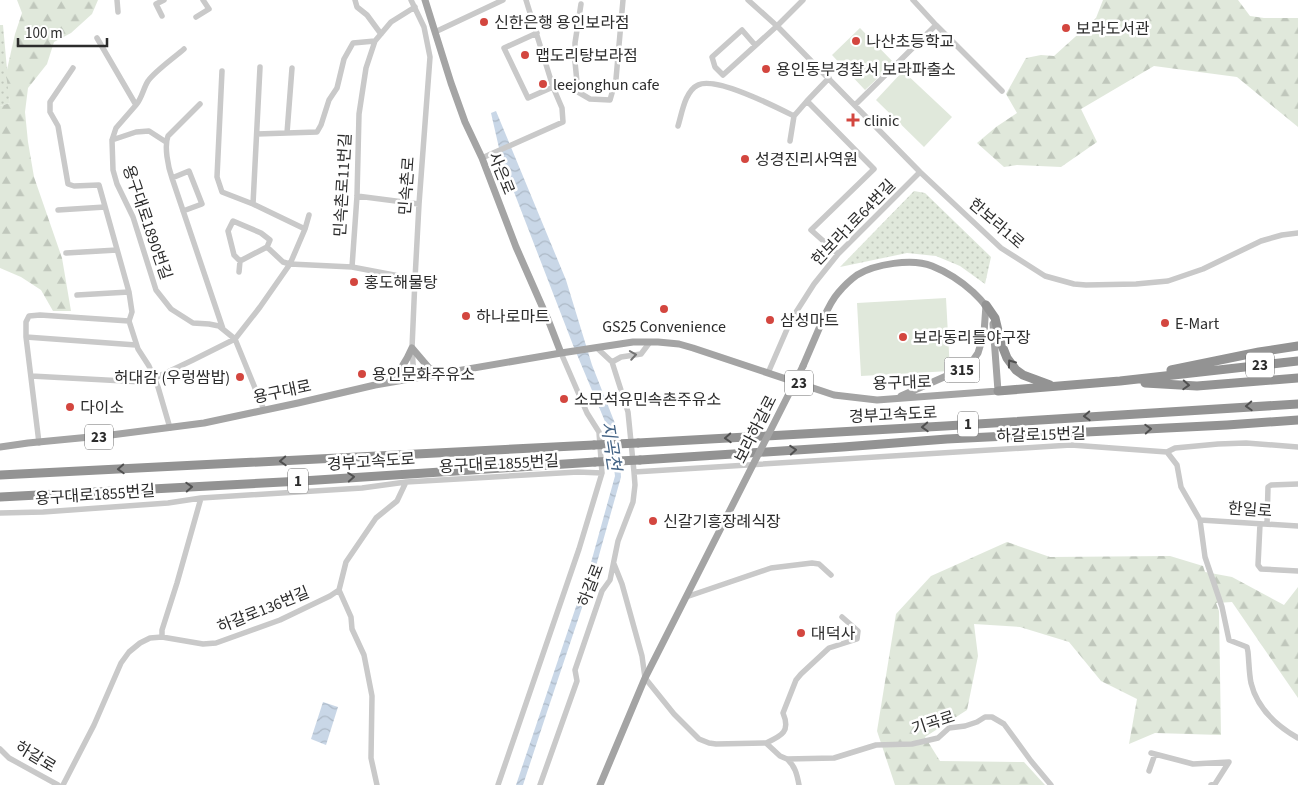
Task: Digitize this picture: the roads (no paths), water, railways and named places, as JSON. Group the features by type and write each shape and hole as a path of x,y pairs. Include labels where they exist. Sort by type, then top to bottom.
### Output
{"highway":[{"name":"315","path":"986,304 995,318 1000,343 1007,358 1016,370 1023,375 1053,386"},
{"path":"1120,381 1258,352 1298,346"},
{"name":"용구대로","path":"998,391 1120,381 1298,361"},
{"path":"1120,381 1197,386 1298,378"},
{"name":"경부고속도로","path":"0,475 638,443 1298,404"},
{"name":"경부고속도로","path":"0,497 640,460 947,439 1298,420"}],"main road":[{"name":"사은로","path":"425,0 465,122 486,157 516,247 549,322 565,353"},
{"name":"보라하갈로","path":"600,785 646,678 803,366 837,293 858,275 885,265 914,262 930,265 951,275 986,304 993,318 998,391"},
{"name":"315","path":"895,399 969,366 978,353 984,333 986,304"},
{"name":"용구대로","path":"600,348 632,342 679,344 834,395 877,400 998,391"},
{"path":"389,382 400,372 412,348 429,368 441,373"},
{"name":"23","path":"565,353 600,348"},
{"name":"용구대로","path":"0,447 204,423 389,382 565,353"}],"street":[{"path":"117,0 118,12"},
{"path":"162,16 156,4 164,0"},
{"path":"196,17 209,9 203,0"},
{"path":"355,0 357,7 367,15 381,34"},
{"name":"민속촌로","path":"411,0 424,27 430,57 415,279 412,348 414,378"},
{"path":"435,32 503,0"},
{"path":"486,157 563,122 562,108 553,87 526,0"},
{"path":"581,4 575,43 578,92 590,99 610,100 616,79 623,0"},
{"name":"한보라1로","path":"748,0 777,26 920,172 1001,248 1045,276 1074,284 1107,285 1168,280 1204,269 1261,241 1298,233"},
{"path":"755,45 742,30 712,57 715,67 723,75 777,26 803,0"},
{"path":"913,0 1002,91"},
{"name":"민속촌로11번길","path":"352,267 357,196 359,114 366,68 375,41 391,22 415,7"},
{"path":"855,105 936,25"},
{"path":"537,33 504,48 528,98 553,87"},
{"path":"97,38 136,105"},
{"name":"민속촌로11번길","path":"287,133 317,132 329,100 337,88 342,65 349,49 353,43 375,41"},
{"path":"112,140 116,128 140,100 142,91 149,79 184,49"},
{"path":"253,204 260,66"},
{"path":"73,68 50,102 50,112 58,126 68,184 74,186 99,185 129,292 132,312 129,321 136,344 155,378 170,428"},
{"path":"257,134 287,133 292,68"},
{"path":"222,71 218,176 222,192 253,204 305,229"},
{"path":"790,142 794,116 828,78"},
{"path":"678,126 691,90 699,84 707,83 726,86 750,95 794,116"},
{"path":"807,101 874,169 811,230 838,254"},
{"path":"200,104 168,136 166,142 170,172 224,331"},
{"path":"112,140 136,132 149,131 166,142"},
{"name":"용구대로1890번길","path":"112,140 113,170 117,184 133,217 156,290 171,309 193,323 219,326 235,339"},
{"path":"172,178 189,171 202,204 183,211"},
{"name":"한보라1로64번길","path":"768,373 791,320 814,284 838,254 920,172"},
{"path":"357,196 419,204"},
{"path":"58,210 105,207"},
{"path":"31,376 143,382 194,360 235,339 290,264 309,215"},
{"path":"230,220 261,233 270,240 267,248 240,261 234,255 228,231 230,220"},
{"path":"267,248 283,262 290,264 352,267 415,279"},
{"path":"66,253 117,250"},
{"path":"239,272 240,261"},
{"path":"77,295 129,292"},
{"path":"40,443 26,337 26,322 29,316 40,315 129,321"},
{"path":"26,337 136,344"},
{"path":"235,339 264,410"},
{"path":"600,348 612,362 621,357 641,354 650,342"},
{"path":"498,785 576,557 602,473 599,432 586,412 565,353"},
{"name":"하갈로","path":"540,785 577,681 575,670 588,630 602,591 610,580 618,541 632,502 635,485 628,412 612,362"},
{"name":"하갈로15번길","path":"634,472 1072,444 1167,452 1175,448 1246,443 1298,447"},
{"path":"1167,452 1177,465 1181,487 1200,520 1205,557 1222,607 1229,640 1247,647 1251,682 1256,700 1268,715 1286,731 1298,738"},
{"name":"용구대로1855번길","path":"0,513 43,512 168,503 201,498 362,488 406,482 578,472 602,473"},
{"path":"376,785 371,758 372,696 366,664 352,629 351,617 339,590 346,562 376,518 398,501 406,482"},
{"path":"1267,524 1268,487 1271,485 1298,484"},
{"path":"162,637 162,630 201,498"},
{"name":"한일로","path":"1200,520 1298,526"},
{"path":"1260,524 1258,565 1261,569 1298,571"},
{"path":"686,597 771,568 812,563 819,564 831,575"},
{"path":"614,564 622,584 642,656 646,678 674,714 699,739 716,744 766,744 785,731 786,721 783,713 796,680 829,648 857,639 858,631 842,617"},
{"name":"하갈로136번길","path":"63,785 94,725 121,663 129,652 140,643 150,638 162,637 202,644 216,643 280,620 339,590"},
{"name":"기곡로","path":"787,759 834,758 876,745 912,744 938,738 949,728 965,726 992,717 1004,724 1031,762 1051,785"},
{"path":"766,744 792,763 800,785"},
{"name":"하갈로","path":"0,749 9,758 58,785"},
{"path":"1149,771 1153,753 1193,764 1228,762 1215,784 1212,785"}],"water":[{"name":"지곡천","path":"496,111 566,280 592,365 618,431 621,477 596,566 523,785 516,785 592,559 615,476 609,431 573,345 502,161 491,113"},
{"path":"323,702 338,707 326,745 311,739"}],"place":[{"name":"신한은행 용인보라점","path":"484,22"},
{"name":"보라도서관","path":"1066,28"},
{"name":"나산초등학교","path":"856,41"},
{"name":"맵도리탕보라점","path":"525,55"},
{"name":"용인동부경찰서 보라파출소","path":"766,69"},
{"name":"leejonghun cafe","path":"543,84"},
{"name":"clinic","path":"853,120"},
{"name":"성경진리사역원","path":"745,159"},
{"name":"홍도해물탕","path":"354,282"},
{"name":"GS25 Convenience","path":"664,309"},
{"name":"하나로마트","path":"466,316"},
{"name":"삼성마트","path":"770,320"},
{"name":"E-Mart","path":"1165,323"},
{"name":"보라동리틀야구장","path":"903,337"},
{"name":"용인문화주유소","path":"362,374"},
{"name":"허대감 (우렁쌈밥)","path":"240,377"},
{"name":"소모석유민속촌주유소","path":"564,399"},
{"name":"다이소","path":"70,407"},
{"name":"신갈기흥장례식장","path":"653,521"},
{"name":"대덕사","path":"801,633"}]}
